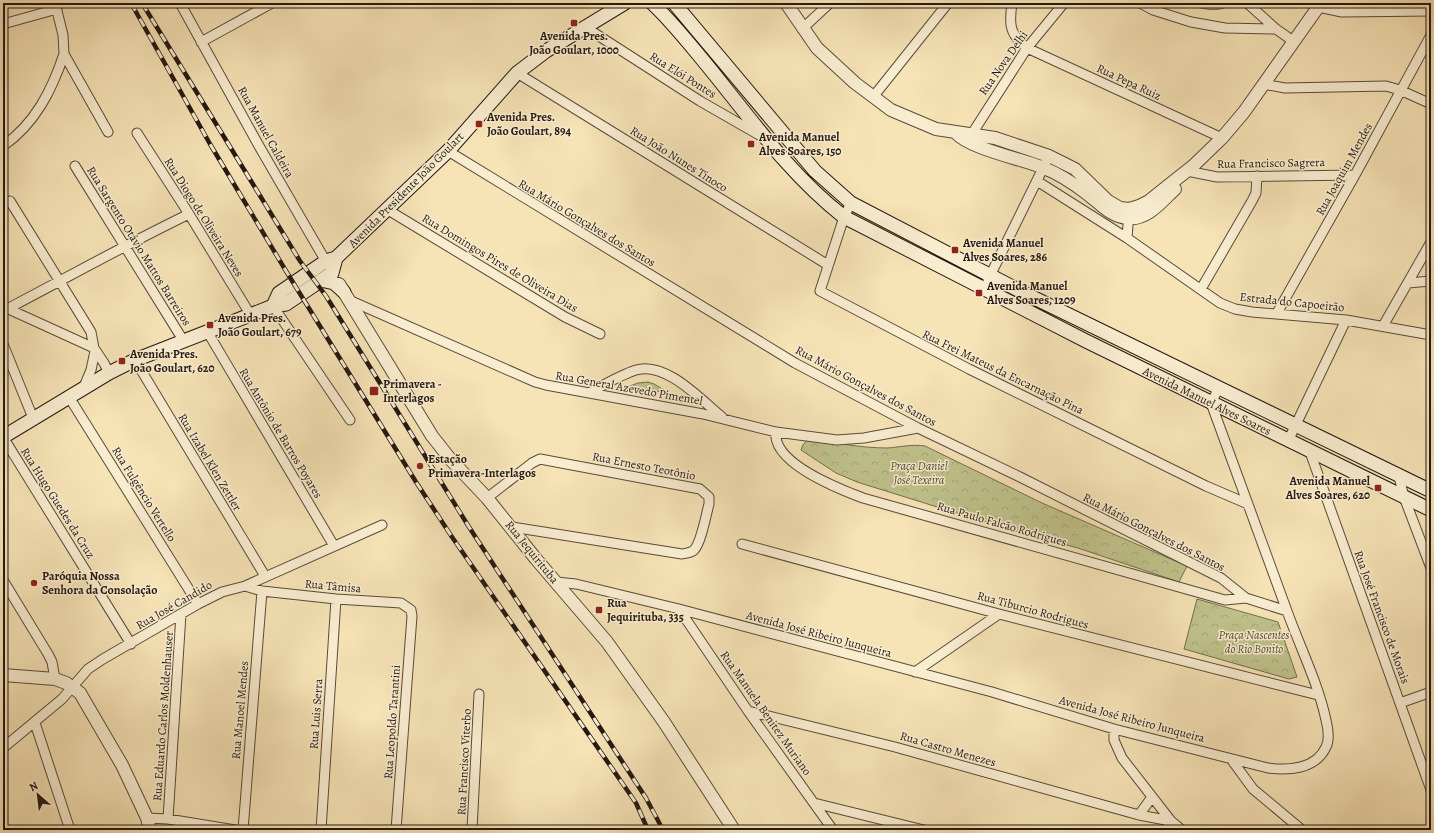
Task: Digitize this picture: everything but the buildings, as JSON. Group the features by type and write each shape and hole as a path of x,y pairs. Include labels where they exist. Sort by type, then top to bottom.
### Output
{"main road":[{"name":"Avenida Presidente João Goulart","path":"273,306 279,293 331,259 388,210 448,151 517,73 546,51 625,3"},
{"name":"Avenida Manuel Alves Soares","path":"652,3 680,32 791,168 819,196 844,217 984,290 1310,452 1431,510"},
{"name":"Avenida Manuel Alves Soares","path":"674,3 815,171 850,202 1024,293 1295,426 1398,473 1431,491"},
{"path":"3,437 109,373 135,360 183,340 231,323 250,314 273,306 286,304 332,272 331,259"},
{"path":"321,280 334,283 346,296"}],"street":[{"name":"Rua Manuel Caldeira","path":"180,3 201,42 331,259"},
{"path":"786,3 802,29 817,48 837,67 891,110 936,128 955,131 960,137 1011,142 1049,156 1075,169 1108,201 1128,214"},
{"path":"802,29 830,3"},
{"path":"873,97 948,3"},
{"path":"1012,3 1010,25 1016,39 1027,48"},
{"name":"Rua Nova Delhi","path":"969,137 1027,48 1064,3"},
{"path":"1140,3 1153,10 1191,22 1225,28 1276,29"},
{"path":"1247,3 1276,29 1293,41"},
{"path":"201,42 269,4"},
{"path":"969,137 1064,178 1113,215 1128,214 1140,217 1150,212 1190,171 1198,160 1222,138 1244,112 1319,5 1342,12 1431,11"},
{"path":"3,24 56,6 63,35 64,54 57,75 38,111 26,126 3,146"},
{"name":"Rua Elói Pontes","path":"585,27 700,101 769,140"},
{"name":"Rua Joaquim Mendes","path":"1276,313 1356,175 1400,90 1431,35"},
{"name":"Rua Pepa Ruiz","path":"1027,48 1222,138"},
{"path":"64,54 108,132"},
{"name":"Rua João Nunes Tinoco","path":"517,73 828,265"},
{"path":"1263,84 1285,88 1386,86 1400,90 1431,104"},
{"name":"Rua Diogo de Oliveira Neves","path":"137,133 189,214 250,314"},
{"name":"Rua Mário Gonçalves dos Santos","path":"448,151 795,363 918,428 1221,578 1246,598 1287,611"},
{"path":"984,290 990,274 1049,156"},
{"name":"Rua Sargento Otávio Mattos Barreiros","path":"74,166 183,340"},
{"name":"Rua Francisco Sagrera","path":"1190,171 1217,177 1356,175"},
{"path":"1201,289 1252,201 1256,192 1257,176"},
{"path":"1037,181 1127,238 1128,214"},
{"path":"10,200 91,332 95,349 109,373"},
{"path":"844,217 850,202"},
{"name":"Rua Domingos Pires de Oliveira Dias","path":"388,210 552,309 600,334"},
{"path":"5,308 61,281 124,245 189,214"},
{"name":"Rua Frei Mateus da Encarnação Pina","path":"844,217 820,291 968,369 1206,486 1248,504"},
{"name":"Estrada do Capoeirão","path":"1127,238 1220,303 1235,309 1252,312 1346,320 1431,335"},
{"path":"1383,326 1431,242"},
{"name":"Rua Jequirituba","path":"332,272 432,436 451,460 512,527 536,559 624,664 709,789 732,828"},
{"path":"1408,283 1431,281"},
{"name":"Rua General Azevedo Pimentel","path":"346,296 534,382 724,419 776,432 837,440 870,437 918,428"},
{"path":"273,306 350,420"},
{"path":"5,308 95,349"},
{"path":"1288,441 1346,320"},
{"name":"Rua Antônio de Barros Poyares","path":"207,331 334,546"},
{"path":"3,344 33,418"},
{"path":"83,389 91,370 95,349"},
{"name":"Rua Izabel Klen Zettler","path":"135,360 265,576"},
{"path":"589,392 638,370 658,370 669,374 724,419"},
{"path":"1211,403 1219,388"},
{"name":"Rua Fulgêncio Vertello","path":"69,397 198,604"},
{"name":"Avenida José Ribeiro Junqueira","path":"556,582 576,584 679,609 992,692 1114,729 1231,759 1278,770 1300,768 1318,758 1326,746 1328,732 1318,695 1211,403"},
{"name":"Rua Paulo Falcão Rodrigues","path":"776,432 777,445 812,476 836,488 863,498 1225,600 1246,598"},
{"name":"Rua Hugo Guedes da Cruz","path":"3,437 131,644"},
{"name":"Rua José Francisco de Morais","path":"1310,452 1431,790"},
{"name":"Rua Ernesto Teotônio","path":"487,498 540,459 700,489 709,497 709,504 697,546 691,552 682,554 512,527"},
{"path":"1398,473 1404,497 1431,568"},
{"name":"Rua José Candido","path":"3,748 35,723 88,669 181,614 222,592 245,586 382,525"},
{"name":"Rua Tiburcio Rodrigues","path":"742,544 999,614 1318,695"},
{"path":"3,580 48,654 53,667 55,679"},
{"name":"Rua Tâmisa","path":"245,586 262,591 336,600 401,603 408,607 412,616"},
{"name":"Rua Manoel Mendes","path":"243,830 262,591"},
{"name":"Rua Luis Serra","path":"320,830 336,600"},
{"name":"Rua Manuela Benitez Muriano","path":"679,609 748,711 834,830"},
{"name":"Rua Eduardo Carlos Moldenhauser","path":"168,819 181,614"},
{"path":"915,672 999,614"},
{"name":"Rua Leopoldo Tarantini","path":"396,830 412,616"},
{"path":"3,675 55,679 72,687 80,693 92,710 122,765 148,824 168,819 235,830"},
{"path":"1400,703 1431,692"},
{"name":"Rua Francisco Viterbo","path":"472,830 479,694"},
{"name":"Rua Castro Menezes","path":"748,711 895,747 1140,815 1169,826"},
{"path":"35,723 70,830"},
{"path":"1114,729 1114,740 1118,750 1152,797 1169,826 1182,830"},
{"path":"1231,759 1253,789 1302,830"},
{"path":"1140,815 1152,797"},
{"path":"814,803 924,830"}],"green space":[{"path":"1187,3 1227,3 1224,8 1215,10 1200,8"},
{"path":"648,382 669,393 627,387 638,383"},
{"name":"Praça Daniel José Texeira","path":"809,438 868,447 888,448 911,445 925,446 1042,503 1187,566 1179,582 1078,548 1024,534 857,482 836,473 801,450"},
{"name":"Praça Nascentes do Rio Bonito","path":"1197,599 1278,622 1297,677 1289,679 1184,649"}],"railway":[{"path":"131,3 210,144 416,482 452,537 636,803 648,830"},
{"path":"142,3 300,261 326,296 469,527 646,798 663,830"}],"place":[{"name":"Avenida Pres. João Goulart, 1000","path":"574,23"},
{"name":"Avenida Pres. João Goulart, 894","path":"479,124"},
{"name":"Avenida Manuel Alves Soares, 150","path":"751,144"},
{"name":"Avenida Manuel Alves Soares, 286","path":"955,250"},
{"name":"Avenida Manuel Alves Soares, 1209","path":"979,293"},
{"name":"Avenida Pres. João Goulart, 679","path":"210,325"},
{"name":"Avenida Pres. João Goulart, 620","path":"122,361"},
{"name":"Primavera - Interlagos","path":"374,391"},
{"name":"Estação Primavera-Interlagos","path":"420,466"},
{"name":"Avenida Manuel Alves Soares, 620","path":"1378,488"},
{"name":"Paróquia Nossa Senhora da Consolação","path":"34,583"},
{"name":"Rua Jequirituba, 335","path":"599,610"}]}
